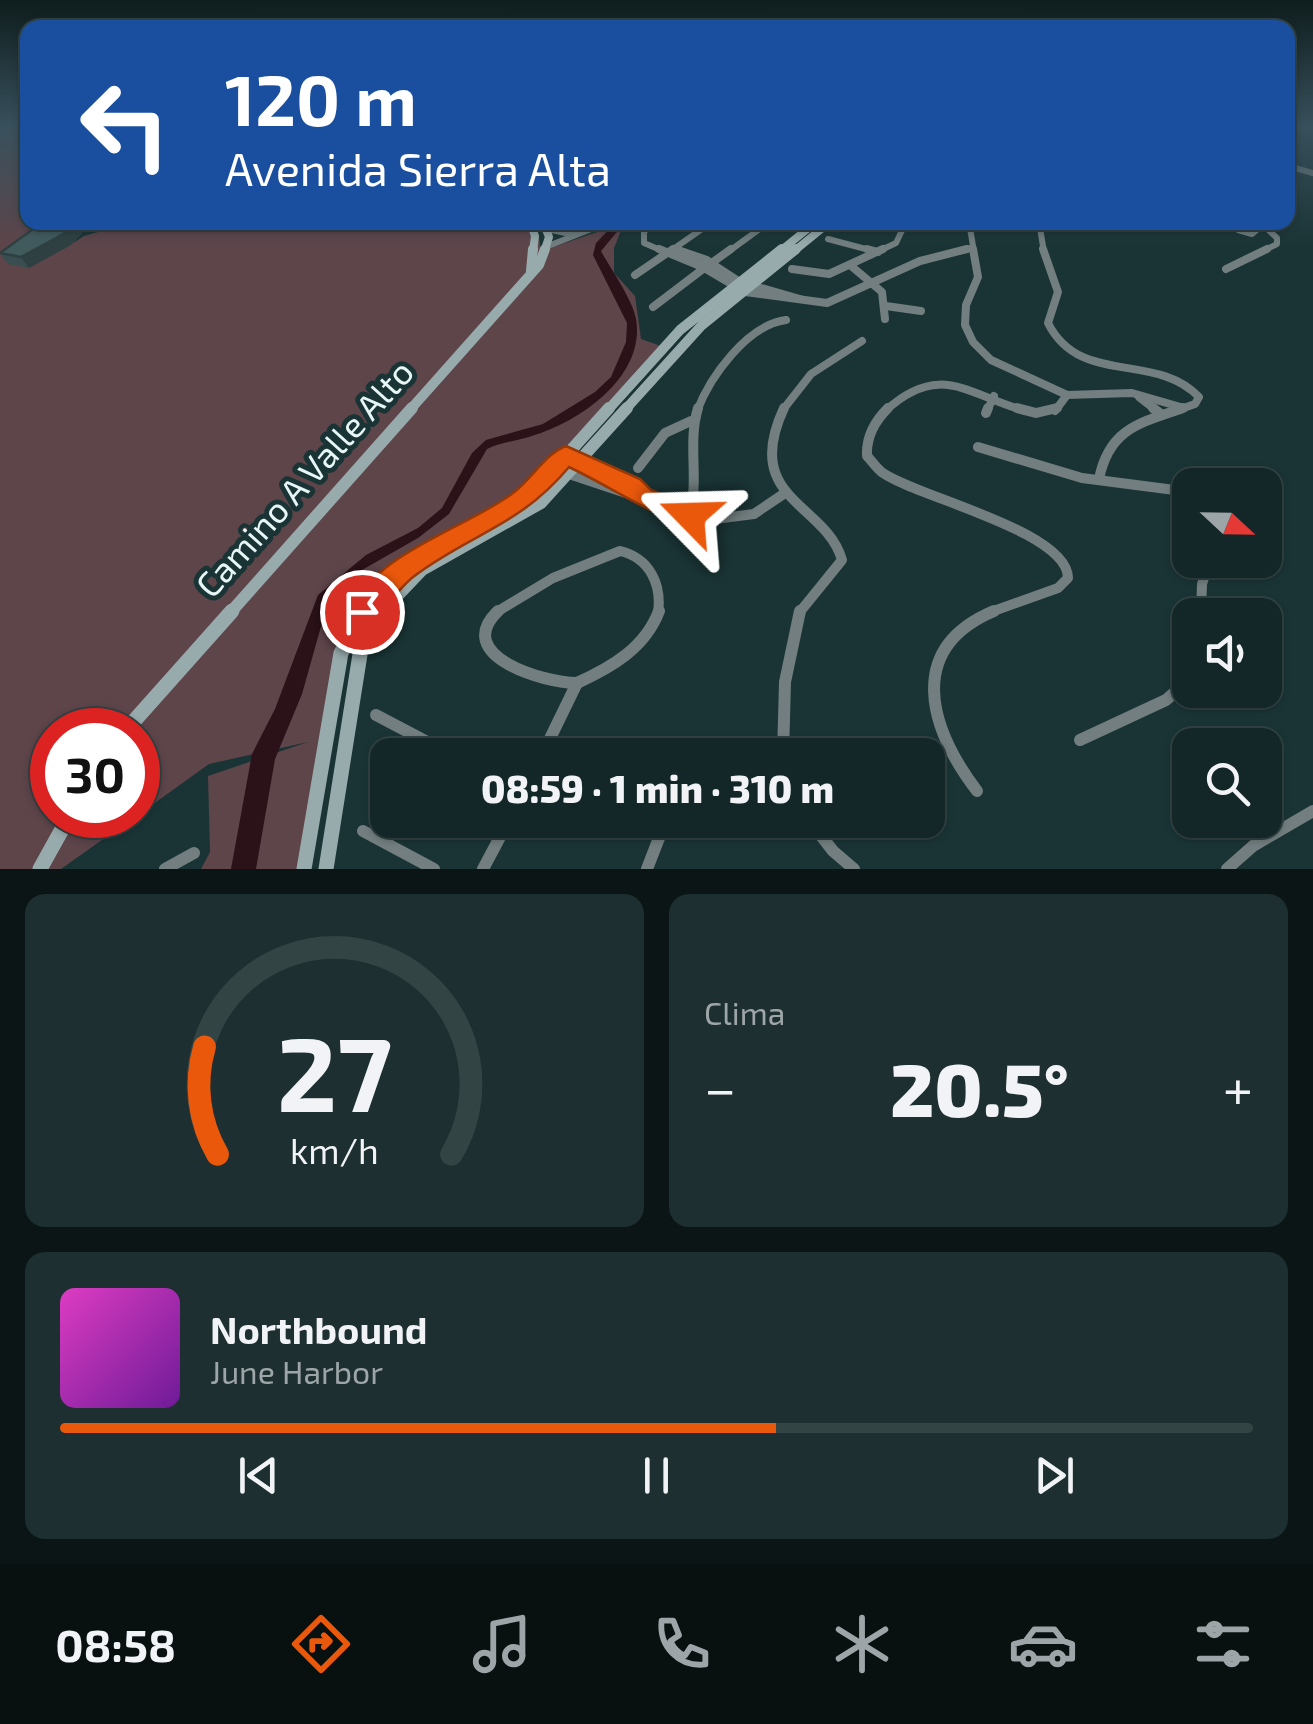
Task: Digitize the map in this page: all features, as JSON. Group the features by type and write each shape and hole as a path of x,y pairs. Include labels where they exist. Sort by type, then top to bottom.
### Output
{"street":[{"path":"531,271 533,230"},
{"path":"546,230 548,246 590,230"},
{"path":"560,230 578,235"},
{"path":"648,230 642,240 707,265 742,287 802,300 835,302 920,260 971,248"},
{"path":"635,275 700,230"},
{"path":"653,307 757,230"},
{"path":"742,287 807,230"},
{"path":"326,869 361,648 386,604 416,574 525,514 658,366 680,330 819,230"},
{"path":"792,270 828,274 878,252 901,238 903,230"},
{"path":"969,230 976,285 964,314 974,342 1004,368 1067,396 1132,393 1184,408"},
{"path":"1040,230 1046,266 1058,292 1048,323 1051,334 1090,360 1188,384 1199,400 1130,428 1109,443 1101,458 1099,479"},
{"path":"1226,269 1277,244 1270,230"},
{"path":"828,239 878,252"},
{"name":"Camino A Valle Alto","path":"146,708 499,311 539,265 548,246"},
{"path":"950,254 976,264"},
{"path":"850,266 875,284 885,298 885,319"},
{"path":"886,306 921,312"},
{"path":"690,516 695,493 690,421 704,390 724,364 770,323 786,320"},
{"path":"781,738 780,722 796,617 806,599 840,567 842,558 835,544 784,494 774,456 779,416 812,371 862,342"},
{"path":"977,791 941,740 932,715 935,678 942,658 960,627 1058,588 1068,578 1068,570 1055,552 940,494 884,474 872,464 866,448 870,431 886,409 923,386 954,383 1045,414 1054,412 1067,396"},
{"path":"1132,393 1162,416"},
{"path":"986,412 994,396"},
{"path":"638,468 665,433 690,421"},
{"path":"978,447 1040,469 1172,491"},
{"path":"572,458 610,482 707,520 740,519 768,507 784,494"},
{"path":"304,869 333,690 351,630 374,597 402,570 518,504 562,471 610,482"},
{"path":"550,738 577,683 604,672 634,652 654,623 659,606 654,576 647,565 628,553 607,552 564,571 499,608 488,624 488,646 508,667 544,682 577,683"},
{"path":"1080,740 1172,695"},
{"path":"376,715 420,738"},
{"path":"1227,869 1253,846 1313,811"},
{"path":"364,831 434,869"},
{"path":"40,869 57,838"},
{"path":"482,869 499,838"},
{"path":"647,869 659,838"},
{"path":"823,838 854,869"},
{"path":"166,869 194,853"}],"shaded area":[{"path":"0,166 20,166 20,230 81,230 73,243 105,230 535,230 541,251 603,230 621,230 614,248 614,273 635,296 641,339 664,347 537,488 351,630 300,869 201,869 210,852 208,776 308,742 209,764 160,799 160,708 30,708 30,838 105,838 61,869 0,869"},
{"path":"608,230 618,230 601,251 634,311 636,340 631,359 606,394 570,420 487,449 449,514 418,538 362,570 334,593 327,605 302,694 275,759 256,869 231,869 252,754 275,709 318,595 366,555 418,528 442,508 472,453 486,440 543,424 595,392 611,377 626,342 627,323 593,255 596,243"}],"building":[{"path":"32,230 67,230 21,257 0,253"}],"route":[{"path":"362,612 415,561 518,504 538,488 566,455 632,486 643,497 690,516"}]}
